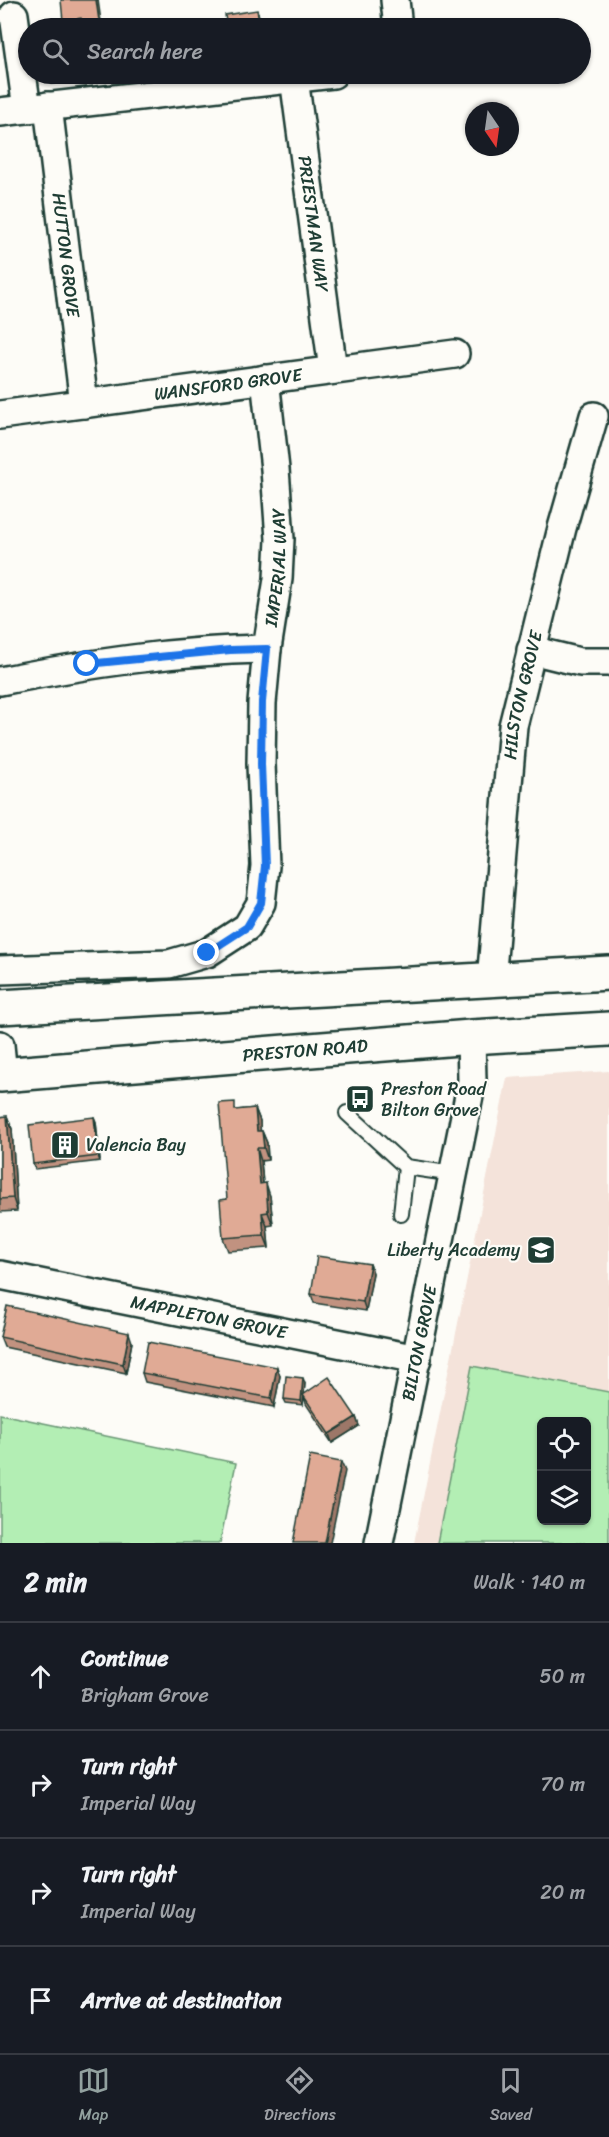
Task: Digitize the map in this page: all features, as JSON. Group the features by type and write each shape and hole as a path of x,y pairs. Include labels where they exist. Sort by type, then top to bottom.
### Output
{"street":[{"path":"394,0 397,18"},
{"name":"HUTTON GROVE","path":"14,15 18,31"},
{"name":"HUTTON GROVE","path":"31,84 37,107 84,404"},
{"path":"0,112 241,84"},
{"name":"PRIESTMAN WAY","path":"295,84 333,370"},
{"name":"WANSFORD GROVE","path":"0,415 455,354"},
{"name":"IMPERIAL WAY","path":"0,970 169,964 207,953 247,927 261,903 265,866 261,764 262,702 267,649 278,579 280,539 265,379"},
{"name":"HILSTON GROVE","path":"491,981 513,726 562,528 594,416"},
{"path":"0,681 87,664 230,650 267,649"},
{"path":"531,650 580,662 609,662"},
{"path":"0,1007 609,973"},
{"name":"PRESTON ROAD","path":"1,1065 609,1029"},
{"name":"BILTON GROVE","path":"379,1543 472,1082 471,1037"},
{"name":"MAPPLETON GROVE","path":"0,1275 417,1359"}],"lane":[{"path":"347,1113 406,1167 454,1174"},
{"path":"400,1214 406,1167"}],"shaded area":[{"name":"Liberty Academy","path":"609,1071 609,1543 414,1543 507,1078"}],"green space":[{"path":"472,1366 609,1392 609,1543 437,1543"},
{"path":"0,1414 236,1463 220,1543 0,1543"}],"building":[{"path":"61,0 96,0 99,18 63,18"},
{"path":"257,10 258,18 225,18 225,15"},
{"path":"235,1102 235,1110 255,1108 257,1131 262,1131 264,1148 257,1148 260,1184 266,1183 268,1212 262,1213 264,1235 223,1238 220,1200 227,1199 219,1103"},
{"path":"7,1116 13,1198 0,1199 0,1117"},
{"name":"Valencia Bay","path":"94,1117 98,1156 33,1164 29,1125"},
{"path":"317,1256 370,1264 363,1302 311,1294"},
{"path":"7,1306 129,1333 123,1364 0,1337"},
{"path":"148,1342 277,1367 271,1398 142,1373"},
{"path":"286,1376 303,1378 301,1401 284,1399"},
{"path":"329,1377 356,1417 329,1434 303,1395"},
{"path":"310,1456 341,1462 325,1543 293,1543"}],"place":[{"name":"Preston Road Bilton Grove","path":"360,1099"},
{"name":"Valencia Bay","path":"65,1145"},
{"name":"Liberty Academy","path":"541,1250"}],"route":[{"path":"87,664 230,650 267,649 262,702 261,764 265,866 261,903 247,927 207,953"}]}
